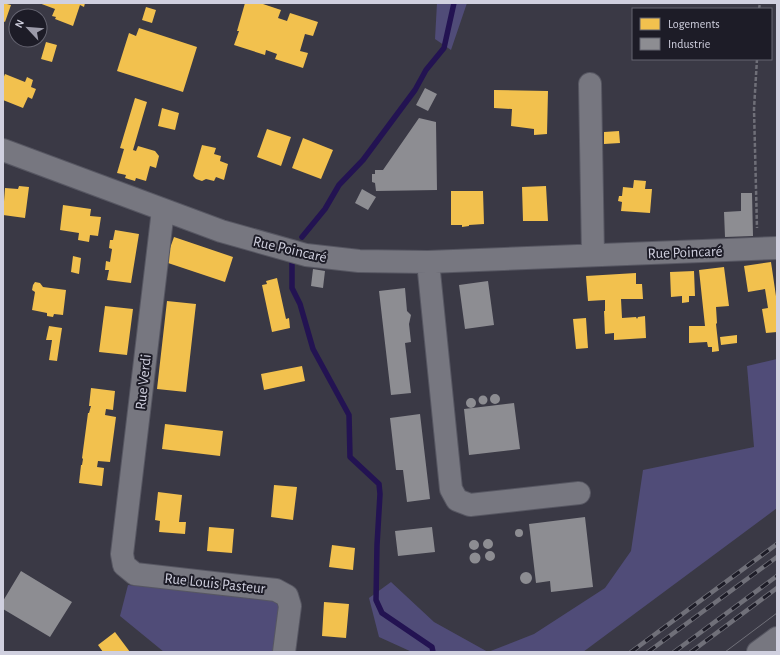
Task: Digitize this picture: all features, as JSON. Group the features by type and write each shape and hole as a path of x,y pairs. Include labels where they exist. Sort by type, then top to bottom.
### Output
{"street":[{"path":"590,84 593,256"},
{"name":"Rue Poincaré","path":"3,150 228,233 306,256 359,261 428,262 767,248"},
{"name":"Rue Verdi","path":"122,554 163,210"},
{"path":"428,262 451,489 457,500 470,505 579,493"},
{"name":"Rue Louis Pasteur","path":"122,554 124,565 135,574 276,590 286,596 290,606 284,652"},
{"path":"758,652 777,638"}],"path":[{"path":"757,60 754,110 767,248"}],"shaded area":[{"path":"437,3 467,3 451,50 435,39"},
{"path":"777,359 777,508 583,652 488,652 534,634 605,588 631,551 643,470 754,447 747,366"},
{"path":"391,582 434,622 488,652 412,652 379,637 369,598"},
{"path":"128,585 274,599 280,609 276,652 164,652 120,616"}],"building: Logements":[{"path":"3,3 11,5 10,8 8,8 5,22 3,21"},
{"path":"39,3 85,3 84,7 80,5 73,26 55,19 56,17 52,16 55,9"},
{"path":"245,3 260,3 281,10 278,18 287,21 290,13 318,22 313,36 305,34 300,51 308,53 303,68 275,59 277,54 266,50 265,55 234,45 239,31 237,31"},
{"path":"146,7 156,10 152,23 142,20"},
{"path":"139,28 197,47 183,92 117,71 129,33 136,36"},
{"path":"48,43 57,45 52,62 41,59 44,48 48,48"},
{"path":"5,74 25,82 27,77 33,80 31,87 36,89 32,99 28,97 23,108 3,100 3,79"},
{"path":"494,90 548,91 547,134 534,135 534,129 511,126 512,109 494,108"},
{"path":"135,98 147,102 133,150 136,151 138,146 155,151 159,156 156,168 150,166 146,181 136,178 135,181 125,178 126,175 117,173 124,149 120,148"},
{"path":"162,108 179,113 175,130 158,126"},
{"path":"267,129 291,137 281,166 257,157"},
{"path":"619,131 620,143 604,144 604,132"},
{"path":"303,138 333,150 321,179 292,168"},
{"path":"202,145 216,148 214,154 221,156 220,161 228,164 224,180 216,177 214,181 206,179 202,181 193,176"},
{"path":"634,180 646,181 645,189 652,189 650,213 621,211 622,202 618,201 619,196 622,196 623,187 633,188"},
{"path":"19,186 29,187 25,218 3,215 5,188 18,189"},
{"path":"546,186 548,221 523,221 522,187"},
{"path":"451,191 483,191 484,224 462,227 462,225 451,225"},
{"path":"63,205 91,209 90,216 101,217 98,236 90,235 89,242 78,240 79,233 60,230"},
{"path":"115,230 139,234 131,283 107,280 109,270 105,270 106,261 110,262 112,249 109,248 110,240 113,240"},
{"path":"174,237 233,257 225,282 165,262"},
{"path":"73,256 81,258 79,274 71,272"},
{"path":"771,262 777,303 777,332 766,333 762,309 768,308 765,289 748,292 744,266"},
{"path":"724,267 729,306 716,307 719,351 712,352 712,347 708,347 707,342 689,343 689,326 705,326 699,270"},
{"path":"694,271 695,296 689,296 689,302 682,303 682,296 671,297 670,272"},
{"path":"636,273 636,284 642,284 643,299 621,299 622,318 636,317 637,319 638,317 645,316 646,338 614,340 614,333 605,334 605,300 588,301 586,276"},
{"path":"277,278 286,319 289,318 290,328 272,332 262,285 267,284 266,281"},
{"path":"35,282 40,283 43,287 66,290 63,315 54,314 53,317 47,316 47,313 32,310 35,292 32,290"},
{"path":"167,301 196,304 186,392 157,389"},
{"path":"105,306 133,309 127,355 99,352"},
{"path":"586,318 588,348 576,349 573,319"},
{"path":"49,326 62,328 57,361 49,360 52,340 46,340"},
{"path":"737,335 737,343 721,345 720,337"},
{"path":"302,366 305,381 264,390 261,374"},
{"path":"91,388 115,391 113,410 106,409 105,415 116,417 110,462 98,461 97,467 104,468 102,486 79,483 88,413 91,406 89,406"},
{"path":"165,424 223,431 220,456 162,449"},
{"path":"274,485 297,487 293,520 271,517"},
{"path":"158,492 182,495 179,522 186,522 185,534 159,532 160,521 155,520"},
{"path":"209,527 234,529 232,553 207,551"},
{"path":"332,545 355,548 353,570 329,567"},
{"path":"324,602 349,604 346,638 322,636"},
{"path":"115,632 130,652 103,652 98,645"}],"building: Industrie":[{"path":"425,88 437,94 428,111 416,105"},
{"path":"419,118 436,122 437,190 376,191 375,183 372,182 372,174 375,174 375,170 383,170"},
{"path":"362,189 376,197 368,210 355,203"},
{"path":"741,193 752,193 753,236 725,237 724,212 741,211"},
{"path":"313,269 325,271 323,288 311,286"},
{"path":"488,281 494,325 465,329 459,285"},
{"path":"405,288 407,311 411,315 409,324 411,342 405,343 411,393 391,395 379,291"},
{"path":"493,394 497,394 499,395 499,403 493,404 490,401 490,397"},
{"path":"483,395 488,400 483,405 478,400"},
{"path":"469,398 473,398 476,403 473,408 469,408 466,405 466,401"},
{"path":"514,403 520,449 469,455 464,409"},
{"path":"420,414 430,499 407,502 403,470 396,470 390,418"},
{"path":"585,517 593,587 551,592 550,581 536,583 529,524"},
{"path":"432,527 435,552 398,556 395,531"},
{"path":"517,529 521,529 523,533 521,537 517,537 515,535 515,531"},
{"path":"486,539 490,539 492,540 492,548 486,549 483,546 483,542"},
{"path":"472,540 476,540 478,541 478,549 472,550 469,547 469,543"},
{"path":"488,551 492,551 494,552 494,560 488,561 485,558 485,554"},
{"path":"473,553 477,553 479,554 479,562 473,563 470,560 470,556"},
{"path":"21,571 72,602 50,637 3,609 3,601"},
{"path":"528,572 531,573 531,583 524,584 521,583 520,576 521,573"}],"waterway":[{"path":"302,237 325,209 339,185 363,160 415,90 426,70 444,48 454,3"},
{"path":"292,263 292,288 300,304 313,349 349,415 350,457 379,484 380,494 376,600 382,613 432,647 433,652"}],"tram line":[{"path":"725,652 777,613"}],"railway":[{"path":"631,652 777,544"},
{"path":"648,652 777,557"},
{"path":"674,652 777,576"},
{"path":"691,652 777,588"}]}
